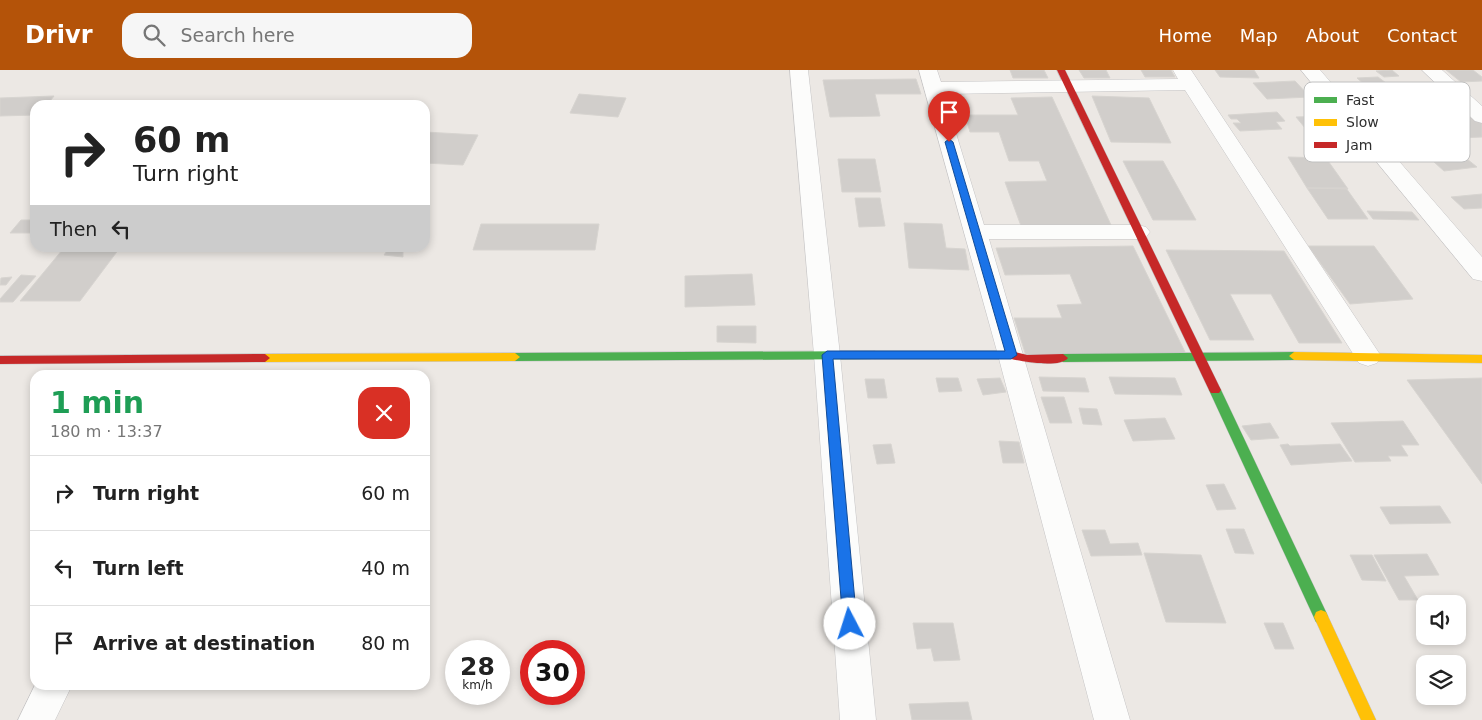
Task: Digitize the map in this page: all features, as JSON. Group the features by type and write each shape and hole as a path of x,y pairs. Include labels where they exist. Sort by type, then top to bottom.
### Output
{"street":[{"path":"799,70 827,355 858,720"},
{"path":"1310,70 1320,82"},
{"path":"1431,70 1444,82"},
{"path":"1112,720 1011,355 930,79 1186,77 1368,356"},
{"path":"1064,78 1199,356 1369,720"},
{"path":"1470,106 1482,117"},
{"path":"1388,162 1482,273"},
{"path":"975,232 1138,232"},
{"path":"0,360 827,355 1011,355 1027,359 1368,356 1482,360"},
{"path":"36,720 51,690"}],"building":[{"path":"1010,70 1044,70 1048,78 1013,78"},
{"path":"1079,70 1106,70 1110,78 1084,78"},
{"path":"1141,70 1171,70 1175,77 1145,77"},
{"path":"1215,70 1254,70 1259,78 1220,77"},
{"path":"1392,70 1399,76 1384,77 1376,71"},
{"path":"1446,70 1473,70 1482,77 1482,81 1461,82"},
{"path":"1378,77 1385,82 1362,82 1357,78"},
{"path":"916,79 921,94 875,94 880,116 830,117 823,80"},
{"path":"1295,81 1304,91 1304,97 1267,99 1253,83"},
{"path":"579,94 626,98 618,117 570,113"},
{"path":"54,96 51,100 30,100 30,115 0,116 0,98"},
{"path":"1092,96 1149,98 1171,143 1111,142"},
{"path":"1052,97 1111,225 1021,226 1005,182 1047,181 1039,161 1009,161 999,132 970,132 965,115 1018,115 1011,98"},
{"path":"1277,112 1285,121 1276,122 1282,129 1240,131 1233,123 1241,123 1237,119 1231,119 1228,115"},
{"path":"1296,117 1304,117 1304,127"},
{"path":"1470,117 1476,117 1482,123 1482,137 1470,138"},
{"path":"430,132 478,135 463,165 430,163"},
{"path":"1288,157 1304,157 1304,162 1329,162 1348,189 1307,188"},
{"path":"838,159 875,159 881,192 842,192"},
{"path":"1123,161 1163,161 1196,220 1153,220"},
{"path":"1470,161 1477,167 1444,171 1434,162"},
{"path":"1307,188 1346,188 1368,219 1328,219"},
{"path":"1482,194 1482,208 1464,209 1451,197"},
{"path":"855,198 880,198 885,226 859,227"},
{"path":"1367,211 1412,212 1419,220 1373,219"},
{"path":"21,220 30,220 30,233 10,233"},
{"path":"904,223 942,224 946,248 965,249 969,270 909,268"},
{"path":"481,224 599,224 595,250 473,250"},
{"path":"1133,246 1187,356 1027,359 1014,318 1062,318 1057,305 1082,304 1070,274 1005,275 996,248"},
{"path":"1308,246 1374,246 1413,299 1350,304"},
{"path":"1166,250 1284,251 1342,343 1299,343 1271,294 1230,294 1254,340 1210,340"},
{"path":"61,252 117,252 80,301 20,301"},
{"path":"386,252 403,252 403,257 384,255"},
{"path":"752,274 755,305 685,307 685,276"},
{"path":"21,275 36,276 13,302 0,302 0,299"},
{"path":"12,277 6,285 0,285 1,278"},
{"path":"717,326 756,326 756,343 717,342"},
{"path":"1039,377 1085,378 1089,392 1043,391"},
{"path":"1109,377 1175,378 1182,395 1115,394"},
{"path":"936,378 958,378 962,391 939,392"},
{"path":"1000,378 1006,392 983,395 977,379"},
{"path":"1482,378 1482,484 1407,380"},
{"path":"865,379 884,379 887,398 868,398"},
{"path":"1041,397 1064,397 1072,423 1050,423"},
{"path":"1079,408 1097,409 1102,425 1083,424"},
{"path":"1165,418 1175,439 1133,441 1124,420"},
{"path":"1403,421 1419,445 1401,445 1408,456 1388,456 1391,461 1355,462 1331,423"},
{"path":"1270,423 1279,438 1251,440 1242,426"},
{"path":"999,441 1019,442 1024,463 1003,463"},
{"path":"891,444 895,463 877,464 873,445"},
{"path":"1288,444 1290,446 1340,444 1352,461 1291,465 1280,445"},
{"path":"1224,484 1236,509 1217,510 1206,485"},
{"path":"1440,506 1451,523 1390,524 1380,507"},
{"path":"1226,529 1244,529 1254,554 1235,553"},
{"path":"1082,530 1105,530 1110,544 1138,543 1142,555 1091,556"},
{"path":"1144,553 1201,555 1226,623 1166,622"},
{"path":"1427,554 1439,575 1404,576 1416,597 1416,600 1399,600 1374,555"},
{"path":"1350,555 1372,555 1386,581 1362,580"},
{"path":"913,623 953,623 960,660 934,661 931,648 917,649"},
{"path":"1264,623 1283,623 1294,649 1275,649"},
{"path":"968,702 972,720 912,720 909,704"}],"traffic: fast":[{"path":"515,357 875,355"},
{"path":"1063,358 1294,356"},
{"path":"1215,390 1321,617"}],"traffic: slow":[{"path":"1294,356 1482,359"},
{"path":"265,358 515,357"},
{"path":"1321,617 1369,720"}],"traffic: jam":[{"path":"1061,70 1215,390"},
{"path":"875,355 1011,355 1027,359 1063,358"},
{"path":"0,360 265,358"}],"route":[{"path":"850,624 827,355 1011,355 949,142"}]}
